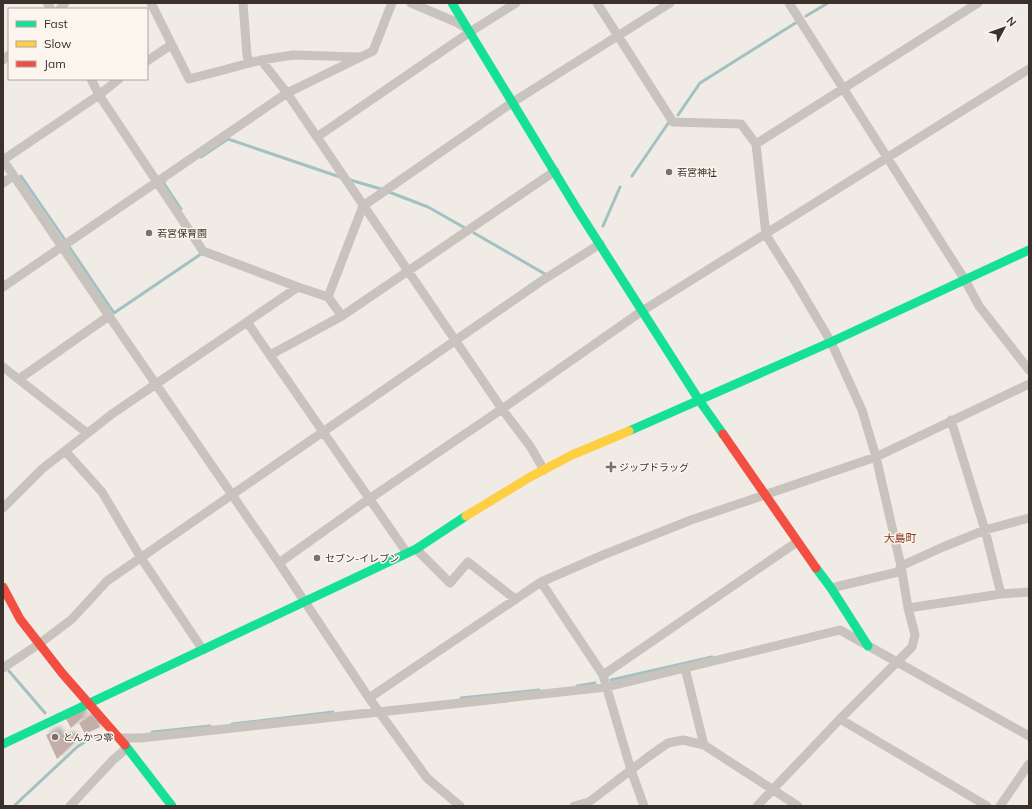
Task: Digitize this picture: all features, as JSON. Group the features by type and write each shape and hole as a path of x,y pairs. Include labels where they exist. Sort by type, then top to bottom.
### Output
{"street":[{"path":"151,3 189,79 251,62 294,55 361,57"},
{"path":"243,3 247,56 251,62"},
{"path":"3,287 287,93 374,51 392,3"},
{"path":"412,3 456,22 470,32"},
{"path":"452,3 600,244 699,400 766,494 797,542 831,588 868,646"},
{"path":"317,137 470,32 516,3"},
{"path":"597,3 673,122 741,124 756,144 766,234 831,342 862,410 876,457 915,635 912,647 840,718 757,806"},
{"path":"328,297 363,206 513,102 670,3"},
{"path":"789,3 965,280 979,306 1029,370"},
{"path":"756,144 978,3"},
{"path":"148,60 171,45"},
{"path":"261,60 287,93 455,341 502,409 530,446 544,470"},
{"path":"279,563 369,499 502,409 642,311 1029,68"},
{"path":"91,80 99,95 204,251 328,297 342,316"},
{"path":"118,80 99,95 3,160 306,602 369,698 427,778 460,806"},
{"path":"270,355 342,316 555,171"},
{"path":"3,183 13,176"},
{"path":"3,668 39,644 72,619 106,581 540,282 600,244"},
{"path":"3,744 416,550 482,506 572,455 619,436 831,342 1029,250"},
{"path":"3,508 42,469 66,452 87,433 112,414 298,287"},
{"path":"19,379 109,316"},
{"path":"247,322 407,554"},
{"path":"3,367 87,433"},
{"path":"369,698 541,582 603,555 691,520 876,457 1029,384"},
{"path":"951,420 985,530 1001,594"},
{"path":"66,452 102,492 141,558 203,650"},
{"path":"831,588 898,572 901,566 942,547 985,530 1029,518"},
{"path":"603,675 797,542"},
{"path":"416,550 450,583 468,562 515,599"},
{"path":"541,582 603,675 631,770 644,806"},
{"path":"3,586 20,619 39,644 62,673 120,738 172,806"},
{"path":"908,608 1001,594 1029,592"},
{"path":"120,738 141,738 607,687 840,630 1029,736"},
{"path":"685,668 704,745"},
{"path":"840,718 988,806"},
{"path":"574,806 589,802 668,744 682,740 704,745 798,806"},
{"path":"70,806 113,760 127,748"},
{"path":"1000,806 1029,764"}],"building":[{"path":"80,710 84,716 71,728 65,717"},
{"path":"92,715 100,727 85,734 79,723"},
{"path":"57,730 62,739 71,735 77,740 57,759 46,735"}],"waterway":[{"path":"806,16 828,3"},
{"path":"678,115 700,83 797,22"},
{"path":"632,176 669,122"},
{"path":"201,157 228,139 340,177"},
{"path":"21,176 65,240"},
{"path":"350,180 381,189"},
{"path":"165,181 163,182 181,209"},
{"path":"603,226 620,187"},
{"path":"389,192 428,207 465,228"},
{"path":"474,233 545,274"},
{"path":"70,248 114,313 201,254 200,252"},
{"path":"611,680 712,657"},
{"path":"9,671 45,713"},
{"path":"577,686 595,683"},
{"path":"461,698 539,690"},
{"path":"232,724 333,712"},
{"path":"152,732 210,726"},
{"path":"14,806 77,747 91,738 104,735"}],"traffic: fast":[{"path":"452,3 577,209 699,400 723,434"},
{"path":"629,431 831,342 1029,250"},
{"path":"3,744 416,549 466,516"},
{"path":"816,568 831,588 868,646"},
{"path":"125,745 172,806"}],"traffic: slow":[{"path":"466,516 530,477 572,455 629,431"}],"traffic: jam":[{"path":"723,434 816,568"},
{"path":"3,587 20,619 62,673 125,745"}],"place":[{"name":"若宮神社","path":"669,172"},
{"name":"若宮保育園","path":"149,233"},
{"name":"ジップドラッグ","path":"611,467"},
{"name":"セブン-イレブン","path":"317,558"},
{"name":"とんかつ零","path":"55,737"}],"district":[{"name":"大島町","path":"900,538"}]}
